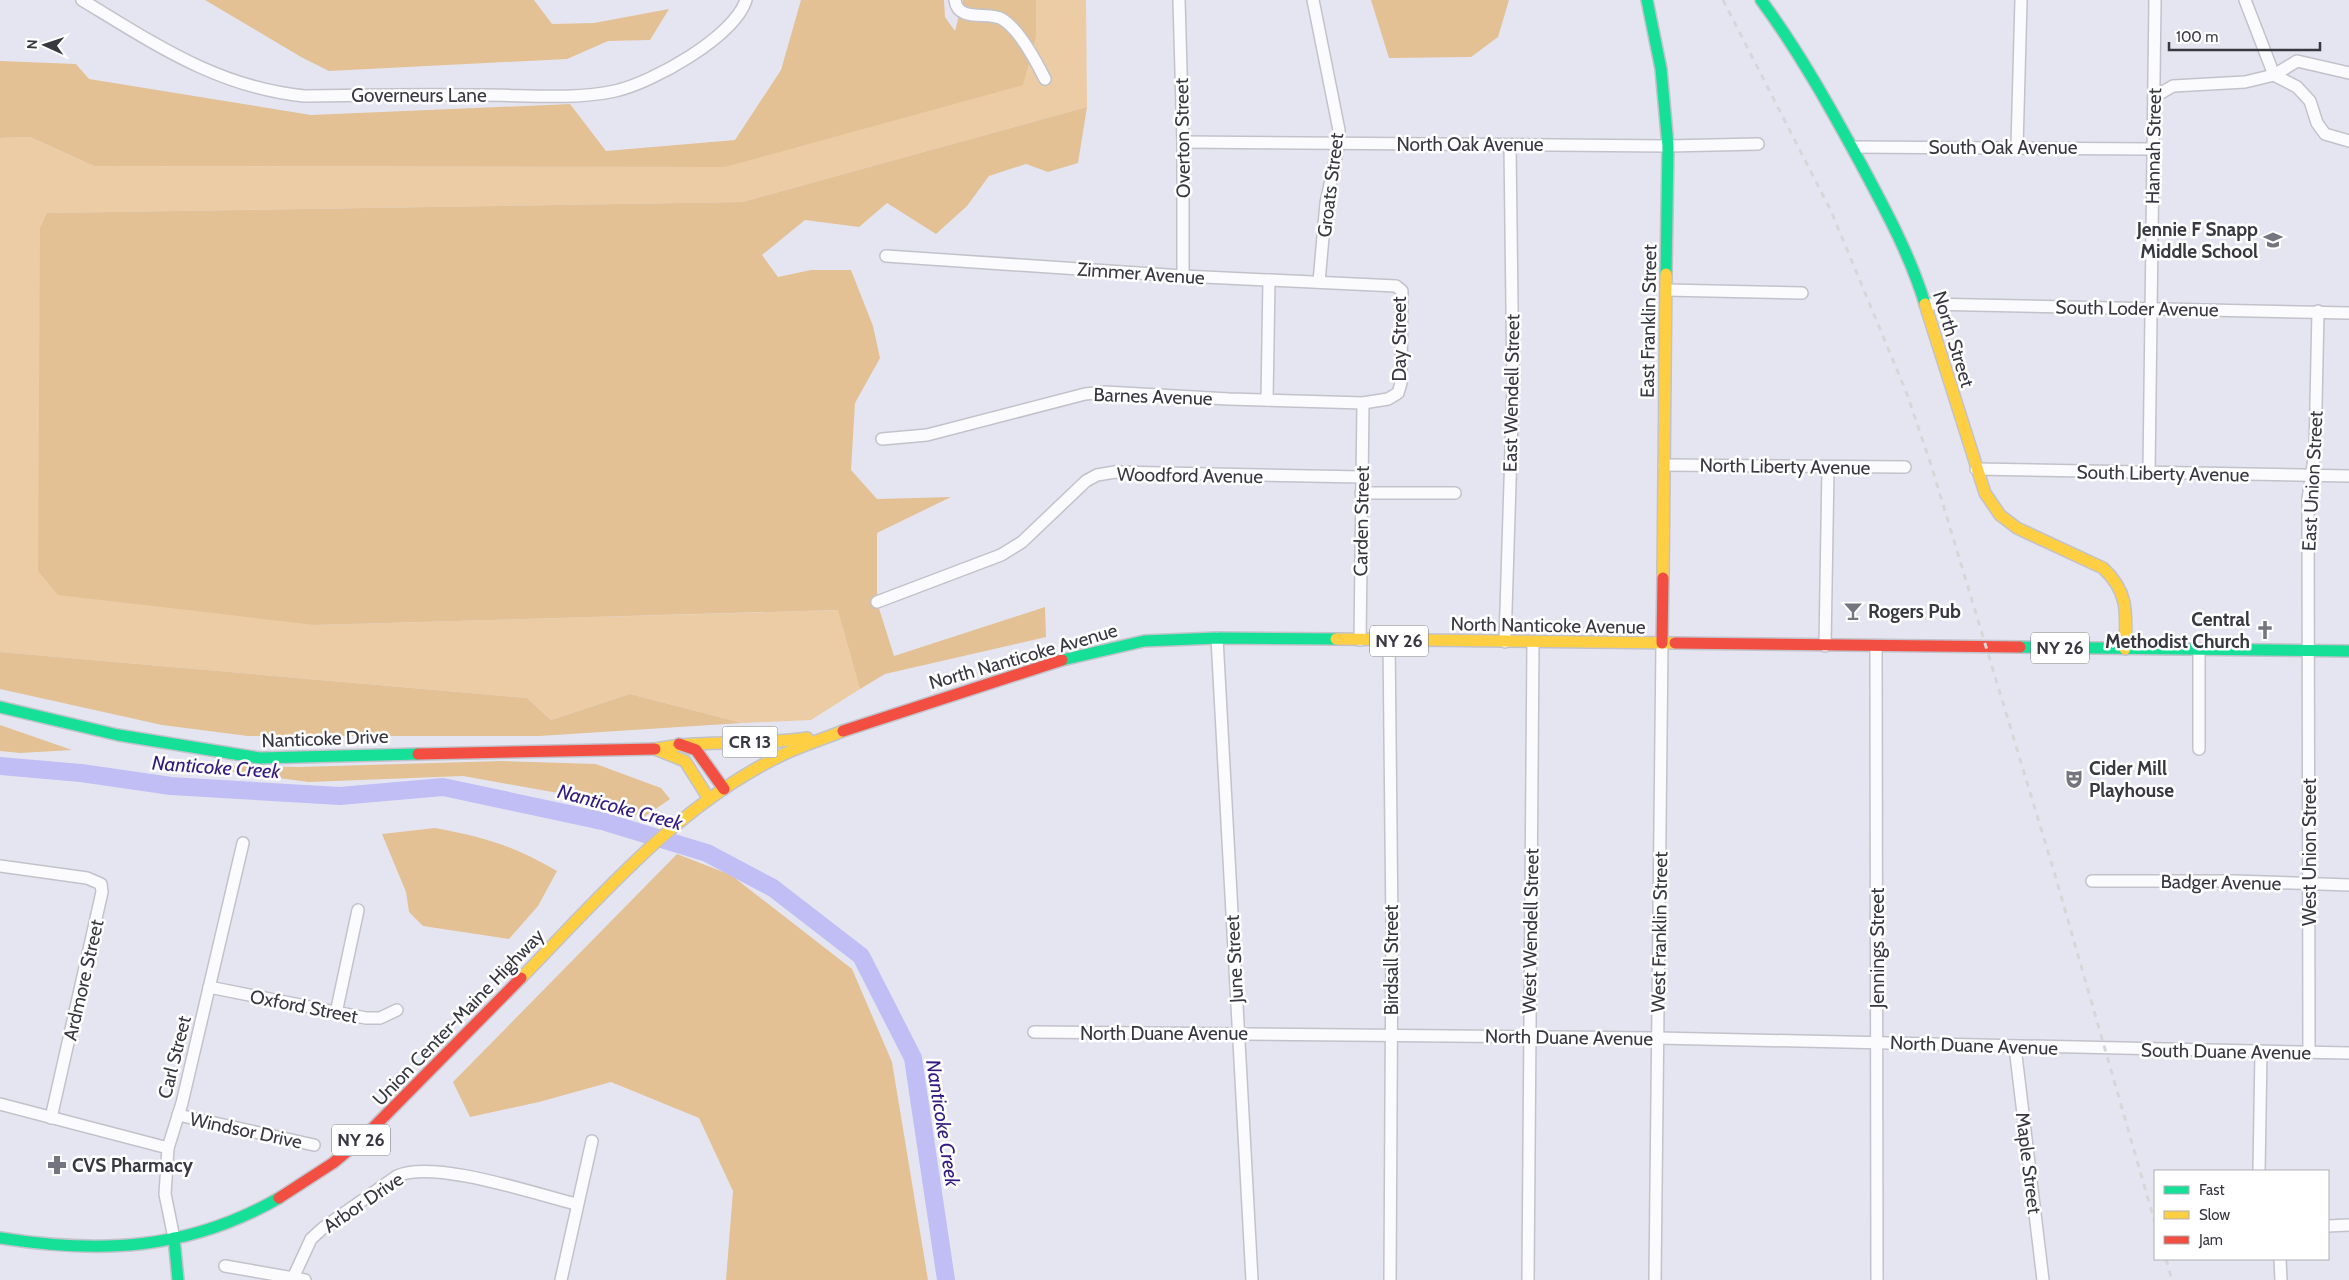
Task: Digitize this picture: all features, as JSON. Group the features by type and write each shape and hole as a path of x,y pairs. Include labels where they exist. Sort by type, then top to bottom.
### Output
{"main road":[{"name":"East Franklin Street","path":"1647,0 1665,101 1668,146 1662,643"},
{"name":"North Street","path":"1762,0 1791,41 1852,147 1900,238 1926,304 1985,493 2000,515 2017,528 2103,568 2115,577 2122,588 2124,602 2125,649"},
{"name":"North Nanticoke Avenue","path":"844,730 1017,673 1093,651 1144,641 1217,638 2125,649"},
{"name":"NY 26","path":"2125,649 2349,651"},
{"name":"Nanticoke Drive","path":"0,708 118,735 260,758 655,749"},
{"name":"CR 13","path":"655,749 677,743 793,740 844,730"},
{"name":"Union Center-Maine Highway","path":"0,1238 91,1248 174,1238 237,1218 277,1200 319,1174 346,1153 392,1110 633,863 693,811 709,799 776,758 844,730"},
{"name":"CR 13","path":"677,743 696,750 724,790"},
{"name":"CR 13","path":"655,749 685,761 709,799"},
{"name":"Carl Street","path":"174,1238 178,1280"}],"street":[{"name":"Governeurs Lane","path":"82,0 205,71 235,82 273,92 304,96 531,96 600,94 640,83 684,61 715,38 738,15 746,0"},
{"path":"955,0 957,7 963,12 999,17 1009,23 1035,60 1045,80"},
{"name":"Overton Street","path":"1179,0 1183,142 1183,276"},
{"name":"Groats Street","path":"1313,0 1339,130 1339,143 1326,203 1319,282"},
{"path":"2017,147 2021,0"},
{"name":"Hannah Street","path":"2149,472 2155,0"},
{"path":"2244,0 2274,75 2297,87 2310,102 2317,123 2325,134 2349,141"},
{"path":"2154,97 2172,86 2245,82 2274,75 2297,61 2349,73"},
{"name":"North Oak Avenue","path":"1183,142 1668,146 1758,144"},
{"name":"East Wendell Street","path":"1506,642 1513,387 1510,144"},
{"name":"South Oak Avenue","path":"1852,147 2153,149"},
{"name":"Zimmer Avenue","path":"886,256 1183,276 1396,286"},
{"path":"1267,400 1269,280"},
{"name":"Day Street","path":"1396,286 1402,291 1401,383 1398,393"},
{"path":"1666,290 1802,293"},
{"name":"South Loder Avenue","path":"1926,304 2349,312"},
{"name":"East Union Street","path":"2307,651 2308,500 2313,476 2318,311"},
{"name":"Barnes Avenue","path":"882,439 927,435 1085,394 1105,392 1363,403 1380,402 1398,393"},
{"name":"Carden Street","path":"1360,640 1363,403"},
{"name":"North Liberty Avenue","path":"1664,465 1905,467"},
{"path":"1825,646 1828,467"},
{"name":"South Liberty Avenue","path":"1976,469 2349,476"},
{"name":"Woodford Avenue","path":"877,602 1002,554 1022,542 1086,481 1097,475 1115,472 1362,477"},
{"path":"1361,493 1455,493"},
{"name":"June Street","path":"1217,638 1252,1280"},
{"name":"Birdsall Street","path":"1389,640 1390,1280"},
{"name":"West Wendell Street","path":"1528,1280 1533,642"},
{"name":"West Franklin Street","path":"1656,1280 1662,643"},
{"name":"Jennings Street","path":"1876,646 1877,1280"},
{"path":"2199,651 2199,749"},
{"name":"West Union Street","path":"2307,651 2309,1052"},
{"name":"Carl Street","path":"174,1238 165,1194 168,1148 178,1115 243,844"},
{"name":"Ardmore Street","path":"0,866 60,874 97,881 101,884 102,892 51,1118"},
{"name":"Badger Avenue","path":"2092,881 2234,881 2349,885"},
{"path":"336,1013 358,910"},
{"name":"Oxford Street","path":"209,987 366,1018 380,1018 397,1010"},
{"name":"North Duane Avenue","path":"1034,1032 1658,1038 2104,1049"},
{"name":"Maple Street","path":"2016,1047 2043,1280"},
{"name":"South Duane Avenue","path":"2104,1049 2349,1053"},
{"path":"2259,1170 2261,1052"},
{"path":"0,1104 168,1148"},
{"name":"Windsor Drive","path":"178,1115 314,1145"},
{"path":"560,1280 592,1141"},
{"name":"Arbor Drive","path":"293,1278 311,1239 353,1207 407,1171 421,1170 462,1176 576,1204"},
{"path":"2329,1226 2349,1225"},
{"path":"2280,1260 2281,1280"},
{"path":"225,1266 305,1280"}],"shaded area":[{"path":"205,0 534,0 552,24 594,23 669,9 650,40 608,41 567,59 329,71 301,57"},
{"path":"801,0 944,0 945,17 955,31 963,0 1036,0 1036,37 1023,85 725,167 94,166 30,137 0,138 0,61 76,64 89,79 311,115 570,104 606,151 735,140 781,70"},
{"path":"1036,0 1086,0 1087,107 742,202 47,213 315,625 839,610 860,689 811,720 742,723 630,694 551,720 527,698 0,652 0,138 30,137 94,166 725,167 1036,37"},
{"path":"1371,0 1509,0 1498,37 1471,57 1389,58"},
{"path":"1087,107 1078,163 1048,172 1026,164 989,176 967,206 936,234 887,203 859,227 805,220 762,255 778,277 811,270 851,270 873,326 880,358 855,403 851,470 877,499 951,497 877,533 877,602 894,656 1045,607 1046,637 885,674 860,689 838,610 315,625 58,595 38,571 40,228 47,213 742,202"},
{"path":"0,652 527,698 551,720 630,694 742,723 539,736 248,736 162,725 0,689"},
{"path":"0,725 72,750 20,753 0,751"},
{"path":"501,761 596,764 661,788 670,799 644,817 580,797 463,776 309,782 173,764 299,767"},
{"path":"435,828 469,835 498,844 527,855 557,871 538,906 509,939 423,926 409,912 406,892 382,834"},
{"path":"677,854 731,875 852,969 892,1062 928,1280 726,1280 733,1191 699,1118 611,1082 539,1102 470,1117 453,1082"}],"waterway":[{"name":"Nanticoke Creek","path":"0,766 81,773 171,786 340,796 443,787 602,821 707,853 773,888 861,956 913,1058 946,1280"}],"railway":[{"path":"1723,0 1831,211 1907,394 1932,468 2055,875 2154,1220"},
{"path":"2166,1260 2172,1280"}],"traffic: fast":[{"path":"1647,0 1661,69 1668,146 1666,274"},
{"path":"1761,0 1827,102 1862,166 1905,251 1925,304"},
{"path":"1062,660 1144,641 1217,638 1336,639"},
{"path":"2020,647 2349,651"},
{"path":"0,707 118,735 260,758 418,754"},
{"path":"0,1238 73,1246 143,1244 178,1238 212,1228 245,1215 279,1198"},
{"path":"174,1238 178,1280"}],"traffic: slow":[{"path":"1663,578 1666,274"},
{"path":"1925,304 1985,493 2000,515 2017,528 2103,568 2112,577 2122,596 2126,615 2125,649"},
{"path":"1336,639 1675,643"},
{"path":"521,978 640,857 704,802 776,758 843,731"},
{"path":"655,749 693,744 769,742 807,738"},
{"path":"655,749 685,761 709,799"}],"traffic: jam":[{"path":"1662,643 1663,578"},
{"path":"1675,643 2020,647"},
{"path":"843,731 1062,660"},
{"path":"679,744 696,750 724,789"},
{"path":"418,754 655,749"},
{"path":"279,1198 333,1163 362,1139 521,978"}],"place":[{"name":"Jennie F Snapp Middle School","path":"2273,240"},
{"name":"Rogers Pub","path":"1853,611"},
{"name":"Central Methodist Church","path":"2265,630"},
{"name":"Cider Mill Playhouse","path":"2074,779"},
{"name":"CVS Pharmacy","path":"57,1165"}]}
